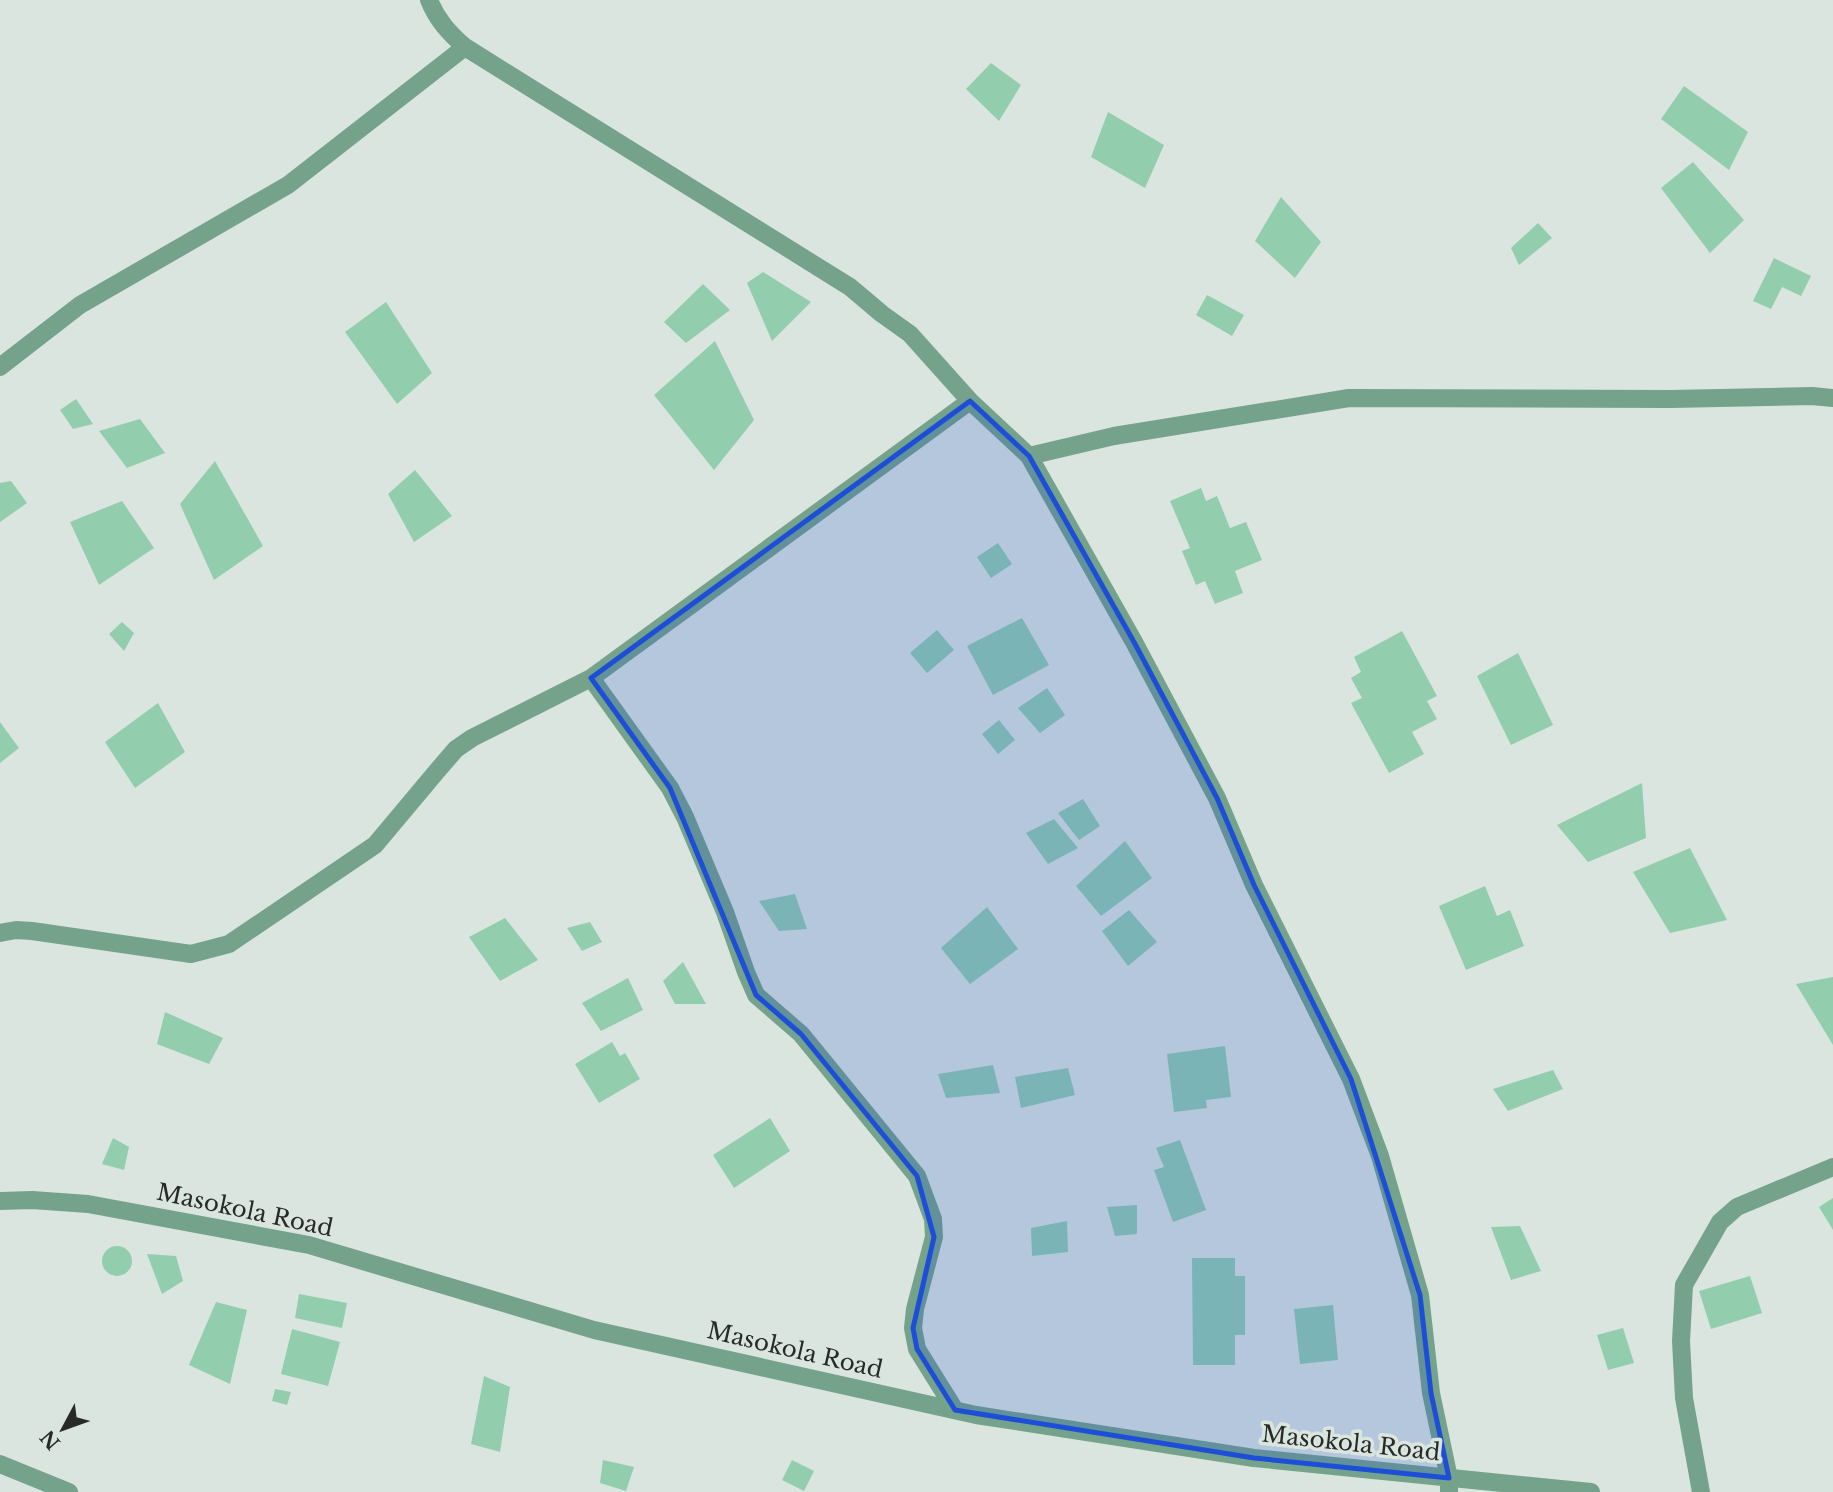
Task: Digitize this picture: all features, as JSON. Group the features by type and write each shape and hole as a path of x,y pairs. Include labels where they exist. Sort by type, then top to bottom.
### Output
{"street":[{"path":"429,0 435,15 465,47 850,287 910,334 970,401 1028,456 1134,642 1217,798 1254,885 1351,1079 1380,1157 1420,1295 1431,1393 1449,1485"},
{"path":"0,368 80,305 288,185 465,47"},
{"path":"1028,456 1140,431 1349,398 1833,398"},
{"path":"0,933 32,931 191,954 229,944 376,845 437,771 456,750 472,738 591,678 970,401"},
{"path":"591,678 670,788 725,912 757,995 801,1034 917,1175 933,1219 934,1237 915,1309 913,1328 917,1349 955,1410"},
{"path":"1700,1492 1684,1398 1681,1341 1684,1285 1720,1222 1737,1207 1833,1167"},
{"name":"Masokola Road","path":"0,1200 88,1204 309,1245 594,1330 976,1415 1449,1485 1591,1492"},
{"path":"0,1464 69,1492"}],"highlighted area":[{"path":"970,401 1029,456 1134,642 1217,798 1254,885 1351,1079 1420,1295 1431,1393 1449,1478 1254,1458 955,1410 917,1349 913,1328 934,1237 917,1176 801,1034 756,995 670,788 591,678"}],"building":[{"path":"991,63 1021,85 999,121 966,89"},
{"path":"1684,86 1748,132 1729,170 1661,119"},
{"path":"1108,112 1164,145 1145,188 1091,157"},
{"path":"1693,162 1744,220 1710,253 1661,188"},
{"path":"1281,197 1321,242 1295,278 1255,241"},
{"path":"1538,223 1552,238 1519,265 1511,248"},
{"path":"1774,258 1811,276 1801,296 1782,287 1771,309 1753,301"},
{"path":"763,272 811,302 772,341 747,283"},
{"path":"703,284 730,310 686,343 664,322"},
{"path":"1207,295 1244,315 1232,336 1196,315"},
{"path":"386,302 432,373 397,404 345,332"},
{"path":"715,341 754,420 714,470 654,395"},
{"path":"76,399 93,424 73,429 60,410"},
{"path":"140,419 165,453 127,468 99,431"},
{"path":"215,461 263,546 214,580 180,504"},
{"path":"415,470 452,516 414,542 388,494"},
{"path":"11,481 27,503 0,522 0,483"},
{"path":"1201,488 1206,501 1217,496 1230,528 1246,522 1262,560 1235,571 1243,593 1215,604 1205,581 1196,585 1182,551 1190,548 1170,501"},
{"path":"122,501 154,548 99,585 70,522"},
{"path":"998,543 1012,564 991,578 977,557"},
{"path":"1022,618 1049,665 993,695 967,646"},
{"path":"122,622 134,633 124,651 109,634"},
{"path":"937,630 954,650 927,673 910,653"},
{"path":"1402,631 1437,696 1427,701 1437,719 1412,732 1424,754 1389,773 1351,703 1362,698 1351,678 1361,672 1354,657"},
{"path":"1518,653 1553,725 1511,745 1477,676"},
{"path":"1047,688 1065,715 1040,733 1018,708"},
{"path":"158,703 185,752 135,788 105,742"},
{"path":"999,720 1015,740 998,754 982,734"},
{"path":"0,722 19,748 0,763"},
{"path":"1642,783 1646,838 1588,862 1557,825"},
{"path":"1083,799 1100,826 1079,840 1058,813"},
{"path":"1054,819 1078,848 1048,864 1026,833"},
{"path":"1125,841 1152,878 1101,916 1076,886"},
{"path":"1690,848 1727,920 1670,933 1633,872"},
{"path":"1485,886 1497,916 1510,910 1524,946 1466,970 1439,906"},
{"path":"795,894 807,929 779,931 759,901"},
{"path":"987,907 1018,949 970,984 941,948"},
{"path":"1129,910 1157,942 1128,966 1102,931"},
{"path":"505,918 538,960 500,981 469,937"},
{"path":"590,922 602,942 582,951 567,928"},
{"path":"683,962 706,1004 675,1004 663,981"},
{"path":"1833,977 1833,1045 1796,984"},
{"path":"628,978 643,1010 601,1031 582,1003"},
{"path":"165,1012 223,1038 209,1064 157,1044"},
{"path":"612,1042 620,1056 625,1053 640,1079 599,1103 575,1064"},
{"path":"1225,1046 1231,1097 1206,1100 1207,1108 1174,1112 1167,1054"},
{"path":"993,1065 1000,1093 946,1098 938,1074"},
{"path":"1068,1068 1075,1095 1021,1108 1015,1077"},
{"path":"1553,1070 1563,1089 1508,1111 1493,1089"},
{"path":"770,1118 790,1151 734,1188 713,1155"},
{"path":"113,1138 129,1147 124,1170 102,1164"},
{"path":"1180,1140 1206,1210 1173,1222 1154,1170 1164,1167 1156,1148"},
{"path":"1833,1198 1833,1230 1819,1207"},
{"path":"1137,1205 1137,1234 1115,1236 1107,1207"},
{"path":"1067,1221 1068,1252 1032,1256 1031,1228"},
{"path":"1520,1226 1541,1271 1511,1280 1491,1227"},
{"path":"117,1246 123,1247 131,1255 131,1267 123,1275 117,1276 111,1275 103,1267 102,1261 103,1255 111,1247"},
{"path":"147,1254 176,1256 183,1281 162,1294"},
{"path":"1192,1258 1235,1258 1235,1276 1245,1276 1245,1335 1235,1335 1235,1365 1193,1365"},
{"path":"1750,1276 1762,1313 1711,1329 1699,1291"},
{"path":"299,1294 347,1303 342,1328 295,1318"},
{"path":"216,1302 247,1310 230,1384 189,1365"},
{"path":"1333,1305 1338,1360 1300,1364 1294,1309"},
{"path":"1623,1328 1634,1363 1608,1370 1597,1335"},
{"path":"292,1329 340,1342 328,1386 281,1374"},
{"path":"484,1376 510,1387 500,1452 471,1444"},
{"path":"275,1389 291,1392 287,1405 272,1401"},
{"path":"603,1460 634,1467 626,1491 600,1483"},
{"path":"792,1460 814,1471 804,1491 782,1480"}]}
